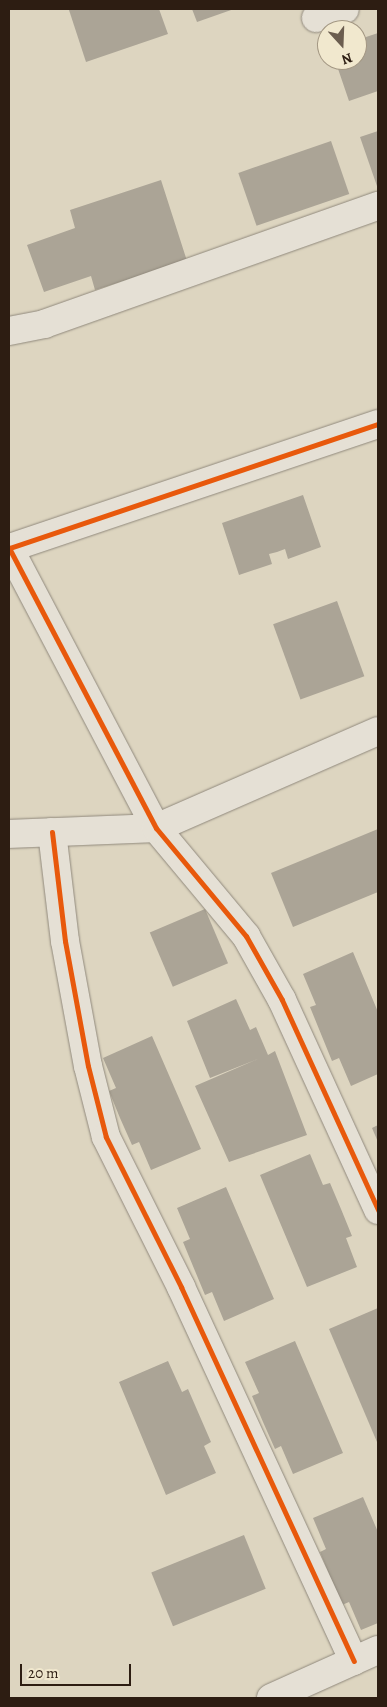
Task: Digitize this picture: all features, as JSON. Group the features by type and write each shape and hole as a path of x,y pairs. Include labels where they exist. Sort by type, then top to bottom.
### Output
{"street":[{"path":"316,18 345,9"},
{"path":"9,331 44,324 378,206"},
{"path":"378,424 9,548 156,828 246,936 282,1000 378,1210"},
{"path":"9,834 156,828 378,731"},
{"path":"52,832 65,941 88,1066 106,1137 366,1656 271,1698"}],"building":[{"path":"159,9 168,34 86,62 69,10"},
{"path":"192,9 234,9 197,22"},
{"path":"378,33 378,91 349,101 338,70 367,70 367,37"},
{"path":"378,131 378,189 360,137"},
{"path":"331,141 349,194 257,226 238,173"},
{"path":"161,180 187,261 95,290 91,276 44,292 27,245 75,228 70,210"},
{"path":"303,495 321,547 288,559 285,549 269,554 272,564 239,575 222,523"},
{"path":"337,601 364,676 300,699 273,624"},
{"path":"378,829 378,892 293,927 271,873"},
{"path":"205,909 228,963 173,987 150,932"},
{"path":"353,952 378,1012 378,1074 351,1086 339,1058 332,1061 310,1007 316,1005 303,974"},
{"path":"236,999 250,1030 256,1027 268,1055 275,1051 307,1135 229,1162 195,1086 258,1059 210,1078 187,1021"},
{"path":"152,1036 201,1149 151,1170 139,1142 132,1145 120,1118 109,1091 116,1088 103,1058"},
{"path":"378,1125 378,1142 372,1128"},
{"path":"310,1154 323,1185 330,1183 341,1209 352,1236 346,1238 357,1267 307,1287 260,1175"},
{"path":"226,1187 274,1299 224,1321 212,1292 205,1295 183,1242 190,1239 177,1208"},
{"path":"378,1308 378,1441 377,1442 329,1329"},
{"path":"295,1341 343,1453 293,1474 281,1446 275,1449 263,1422 252,1396 259,1393 245,1362"},
{"path":"168,1361 182,1392 188,1389 211,1442 204,1446 216,1473 166,1495 119,1382"},
{"path":"363,1497 378,1532 378,1623 361,1630 349,1602 342,1605 320,1552 326,1549 313,1518"},
{"path":"244,1535 266,1589 173,1626 151,1572"}],"cycle path":[{"path":"378,424 9,548 156,828 246,936 282,1000 378,1210"},
{"path":"52,832 65,941 88,1066 106,1137 181,1287 354,1661"}]}
